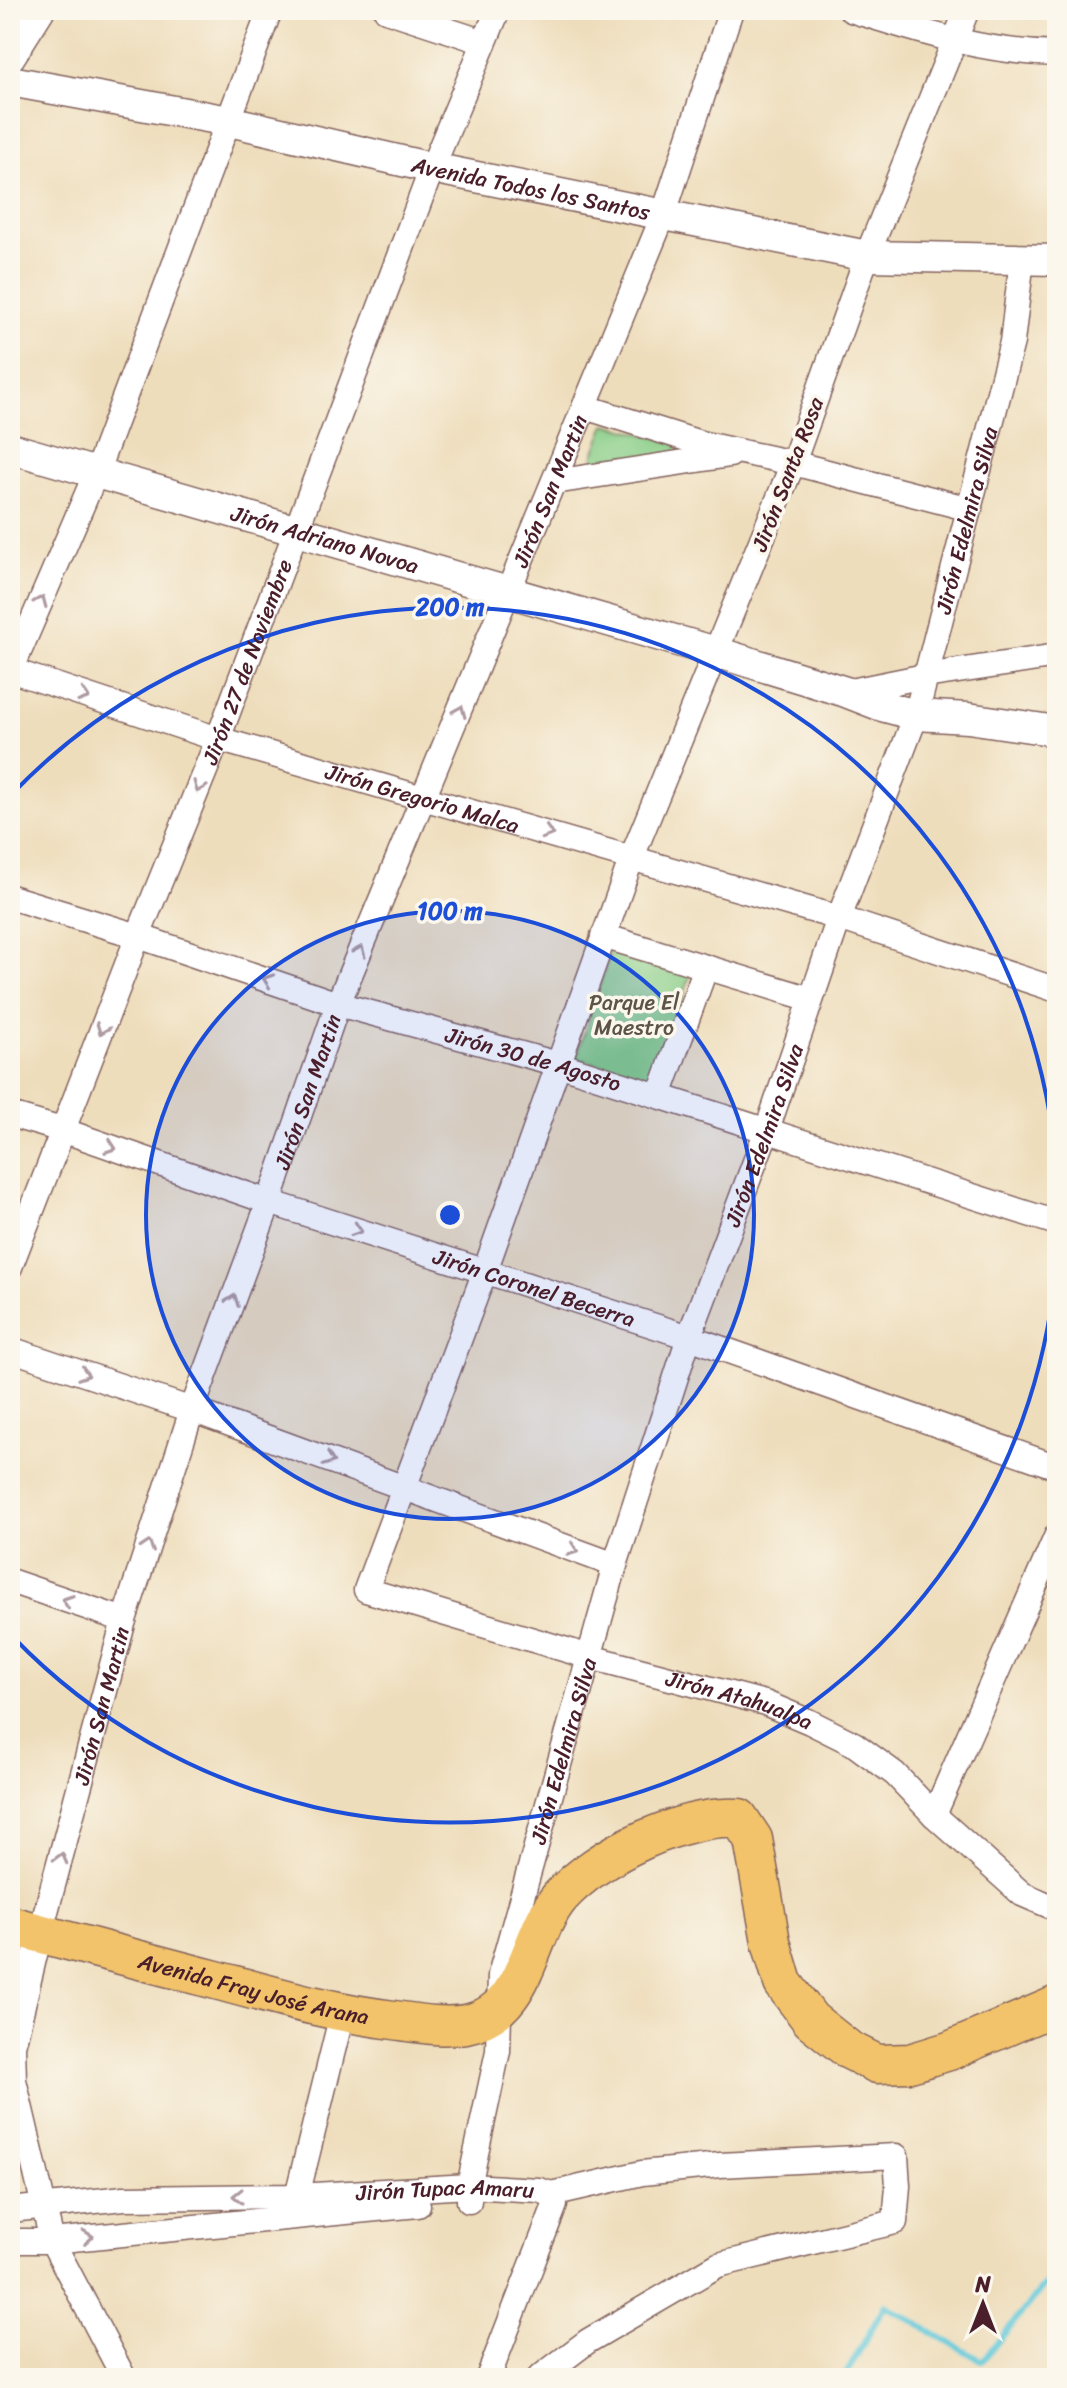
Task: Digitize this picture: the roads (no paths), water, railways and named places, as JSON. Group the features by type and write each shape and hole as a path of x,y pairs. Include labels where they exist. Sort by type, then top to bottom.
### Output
{"main road":[{"path":"500,2009 526,1970 539,1935 559,1898 597,1865 639,1843 719,1817 739,1818 753,1839 771,1942 783,1983 811,2020 849,2050 877,2064 910,2063 949,2051 1057,2005"},
{"name":"Avenida Fray José Arana","path":"25,1930 342,2014 427,2024 467,2024 500,2009"}],"street":[{"path":"10,56 39,10"},
{"path":"10,671 96,473 270,10"},
{"path":"386,10 484,42"},
{"name":"Jirón 27 de Noviembre","path":"10,1267 218,739 432,168 498,10"},
{"name":"Jirón San Martin","path":"124,2378 52,2241 14,2080 13,2046 25,1930 192,1410 338,1004 663,216 731,10"},
{"name":"Jirón Santa Rosa","path":"366,1590 485,1271 632,857 793,463 867,256 967,10"},
{"path":"855,11 954,42 1015,53 1057,54"},
{"name":"Avenida Todos los Santos","path":"10,81 229,121 432,168 867,256 1057,260"},
{"name":"Jirón Edelmira Silva","path":"469,2193 498,2051 500,1975 615,1565 689,1337 767,1130 839,918 916,715 1012,342 1022,259"},
{"path":"585,407 700,443 793,463 970,509"},
{"name":"Jirón Adriano Novoa","path":"10,448 716,652 916,715 968,718 1057,731"},
{"path":"554,482 744,452"},
{"path":"846,692 925,676 1057,656"},
{"name":"Jirón Gregorio Malca","path":"10,671 218,739 839,918 1057,990"},
{"name":"Jirón 30 de Agosto","path":"10,897 138,936 338,1004 558,1064 1057,1223"},
{"path":"603,936 811,999"},
{"path":"659,1096 706,967"},
{"name":"Jirón Coronel Becerra","path":"10,1115 689,1337 1057,1467"},
{"path":"10,1349 192,1410 615,1565"},
{"path":"934,1815 1057,1535"},
{"path":"10,1581 124,1620"},
{"name":"Jirón Atahualpa","path":"366,1590 590,1657 765,1703 810,1722 854,1744 895,1774 934,1815 1022,1894 1057,1909"},
{"path":"299,2206 342,2014"},
{"name":"Jirón Tupac Amaru","path":"10,2210 124,2198 299,2206 469,2193 545,2192 642,2173 720,2165 896,2156 898,2186 895,2222 718,2265 588,2341 539,2378"},
{"path":"488,2378 555,2205 545,2192"},
{"name":"Jirón Tupac Amaru","path":"10,2241 52,2241 203,2228 299,2206"}],"waterway":[{"path":"844,2378 885,2305 982,2361 1057,2274"}],"park label":[{"name":"Parque El Maestro","path":"634,1014"}]}
